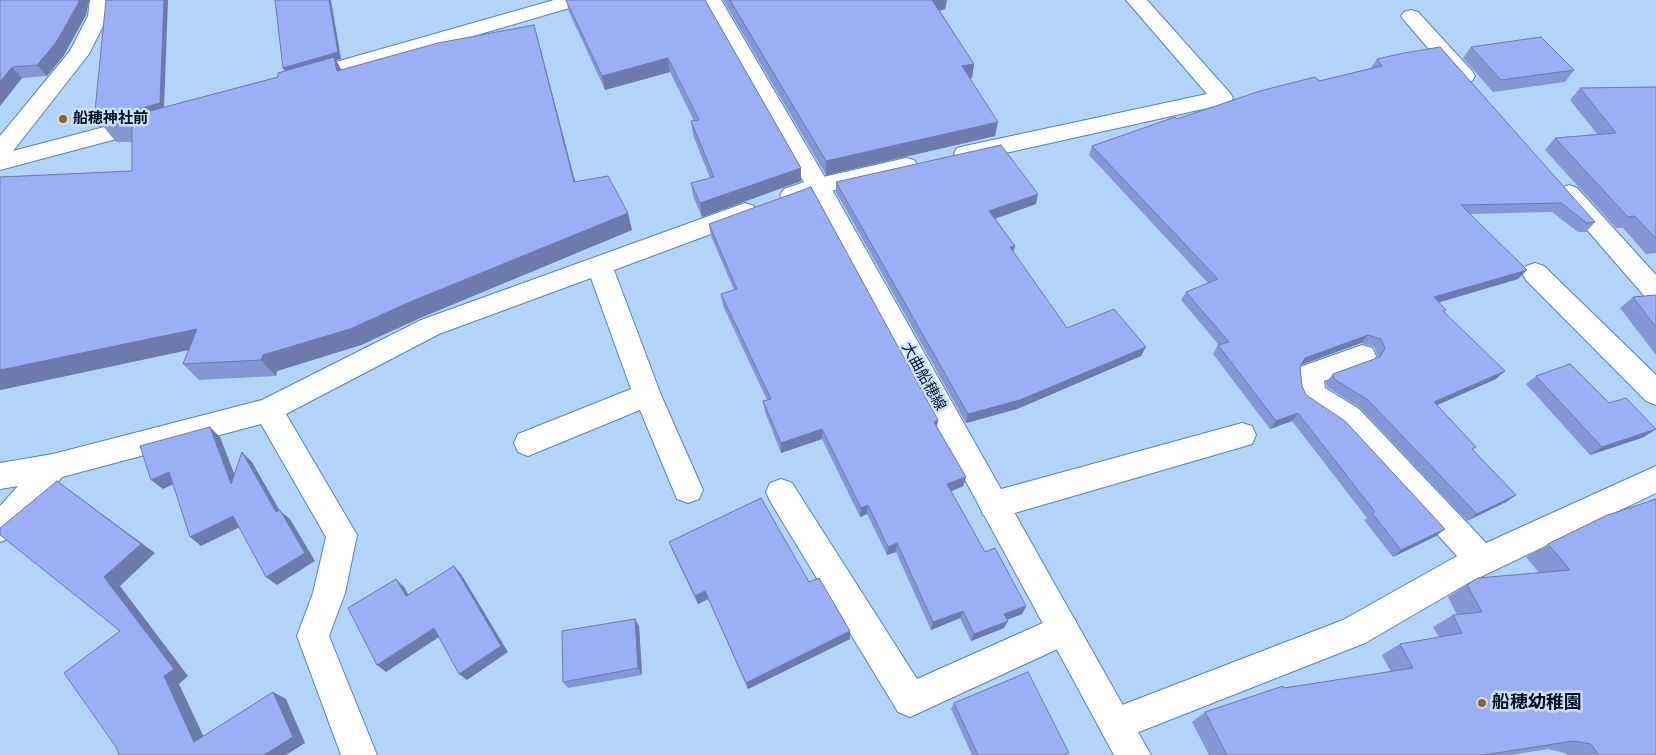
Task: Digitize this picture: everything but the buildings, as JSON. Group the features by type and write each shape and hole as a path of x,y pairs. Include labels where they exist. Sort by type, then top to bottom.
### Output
{"street":[{"path":"0,151 79,54 98,16 100,0"},
{"path":"284,84 576,0"},
{"name":"大曲船穂線","path":"712,0 818,186 1133,755"},
{"path":"0,476 53,467 268,410 430,327 818,186 1222,98 1136,0"},
{"path":"1412,16 1478,91"},
{"path":"0,162 161,120"},
{"path":"1557,180 1656,292"},
{"path":"599,264 647,395 688,490"},
{"path":"1535,273 1656,393"},
{"path":"1362,356 1310,375 1311,394 1350,418 1482,560"},
{"path":"528,443 647,395"},
{"path":"268,410 342,535 329,593 313,636 359,755"},
{"path":"994,505 1242,435"},
{"path":"0,528 53,467"},
{"path":"1116,724 1353,632 1482,560 1656,479"},
{"path":"781,492 910,700 1063,630"}],"place":[{"name":"船穂神社前","path":"63,119"},
{"name":"船穂幼稚園","path":"1482,703"}]}
